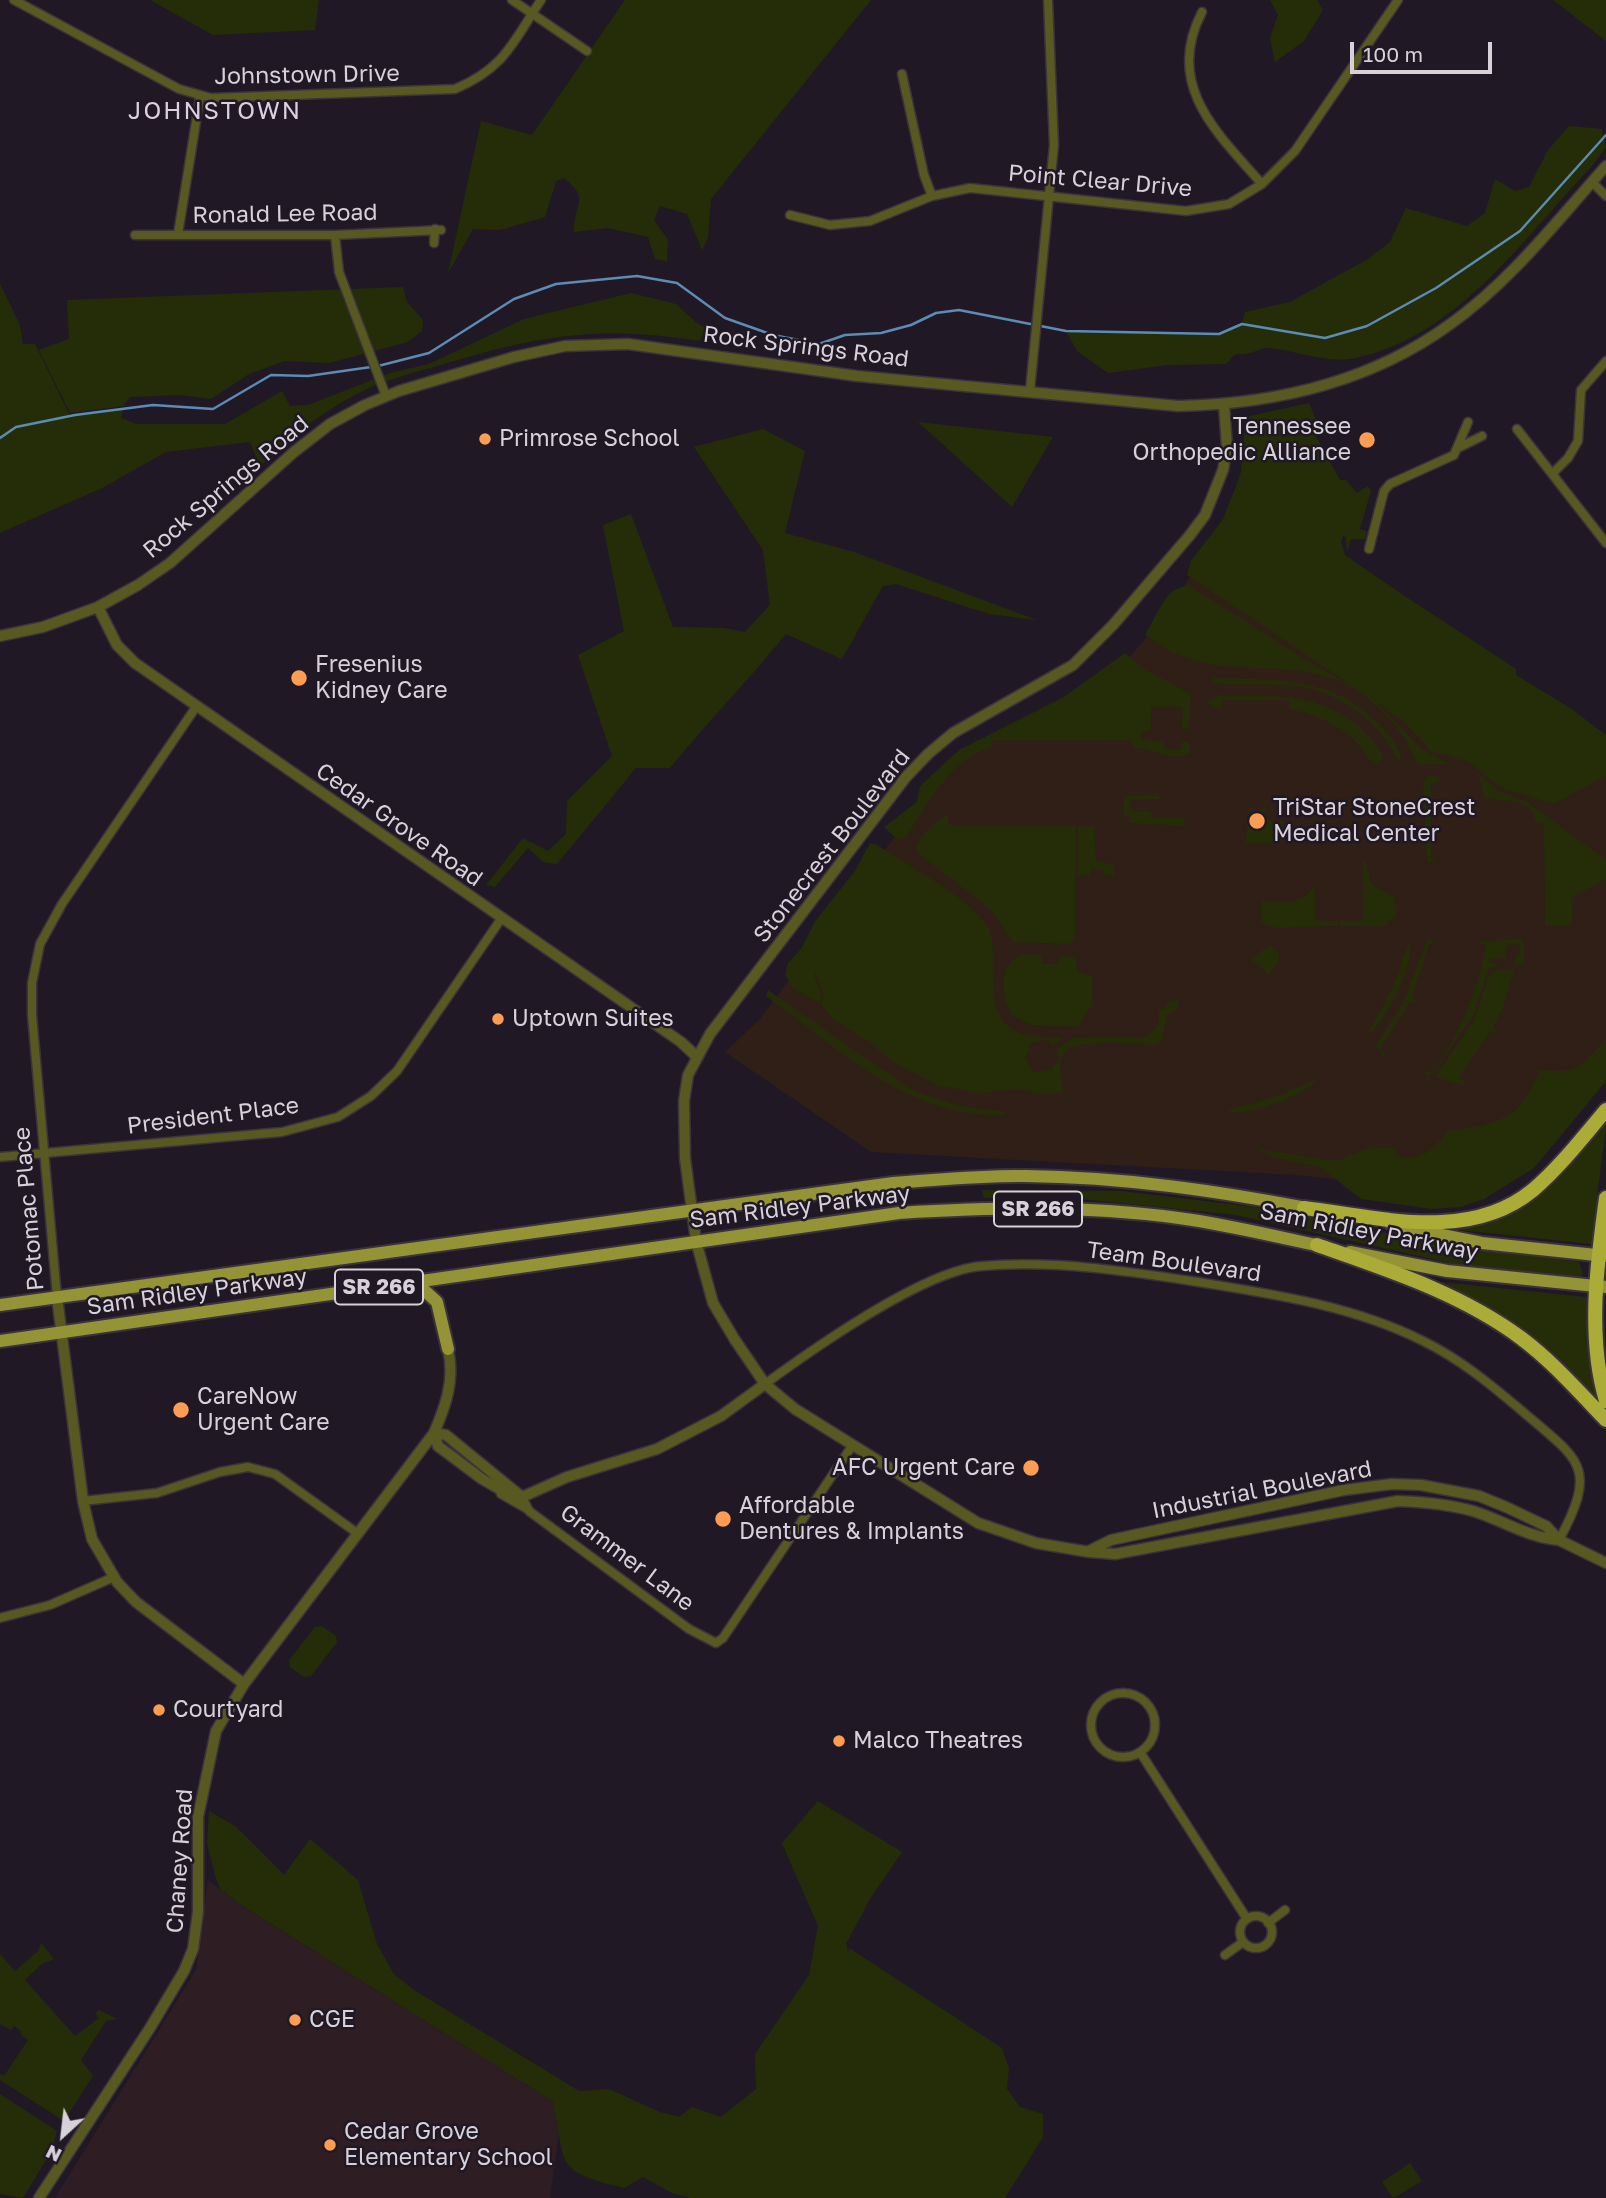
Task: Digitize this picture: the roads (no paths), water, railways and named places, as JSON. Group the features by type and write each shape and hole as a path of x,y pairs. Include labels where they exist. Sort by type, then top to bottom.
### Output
{"highway":[{"path":"1304,1208 1434,1224 1488,1214 1532,1191 1606,1110"},
{"path":"1606,1198 1597,1354 1606,1401"},
{"path":"1317,1245 1405,1275 1488,1316 1545,1357 1606,1420"}],"main road":[{"name":"Sam Ridley Parkway","path":"0,1306 893,1182 1024,1176 1117,1179 1223,1193 1482,1243 1602,1256"},
{"name":"Sam Ridley Parkway","path":"0,1341 899,1213 995,1208 1107,1212 1198,1221 1441,1270 1602,1287"},
{"path":"274,1302 330,1301 424,1290 437,1301 449,1349"}],"street":[{"name":"Johnstown Drive","path":"14,0 179,89 200,97 454,89 485,75 500,63 541,0"},
{"path":"512,0 587,51"},
{"path":"1030,390 1054,145 1048,0"},
{"name":"Point Clear Drive","path":"790,215 830,225 870,221 932,196 970,188 1186,211 1209,210 1229,204 1262,184 1295,150 1398,0"},
{"path":"1202,12 1193,41 1194,96 1212,128 1262,184"},
{"path":"902,74 923,175 932,196"},
{"path":"178,234 200,97"},
{"name":"Rock Springs Road","path":"0,636 43,627 98,607 170,563 278,465 330,424 386,396 514,357 565,346 604,343 665,348 857,376 1030,390 1178,406 1224,405 1321,388 1372,370 1450,325 1485,295 1606,166"},
{"path":"1592,182 1606,196"},
{"name":"Ronald Lee Road","path":"135,235 335,235 438,230 434,243"},
{"path":"335,235 339,272 386,396"},
{"path":"1552,474 1568,458 1578,441 1581,390 1606,361"},
{"name":"Stonecrest Boulevard","path":"691,1210 683,1128 685,1091 697,1056 710,1034 906,777 953,733 1073,665 1191,535 1205,515 1223,470 1227,447 1224,405"},
{"path":"1369,549 1384,491 1391,484 1454,455 1460,447 1468,422"},
{"path":"1517,429 1606,543"},
{"path":"1460,447 1482,436"},
{"name":"Cedar Grove Road","path":"98,607 117,645 135,663 681,1042 697,1056"},
{"name":"Potomac Place","path":"196,707 62,904 40,944 32,983 32,1015 61,1334 83,1501 92,1539 114,1577 136,1602 244,1684"},
{"name":"President Place","path":"0,1157 282,1132 338,1117 371,1096 397,1071 501,919"},
{"name":"Industrial Boulevard","path":"691,1210 696,1241 713,1303 765,1384 795,1409 978,1523 1036,1543 1115,1554 1398,1501 1436,1503 1472,1510 1540,1539 1559,1540"},
{"name":"Team Boulevard","path":"522,1497 567,1477 657,1449 720,1416 827,1340 925,1285 962,1269 981,1266 1114,1269 1243,1289 1348,1311 1422,1340 1478,1373 1565,1448 1578,1467 1582,1491 1559,1540"},
{"name":"Chaney Road","path":"38,2198 184,1971 193,1949 198,1912 198,1817 216,1731 244,1684 434,1433 447,1401 452,1366 449,1349"},
{"path":"522,1497 446,1435 434,1433 438,1446 529,1510"},
{"name":"Grammer Lane","path":"522,1497 529,1510 690,1629 716,1643 723,1638 852,1446"},
{"path":"463,1465 471,1454"},
{"path":"83,1501 157,1493 219,1472 248,1467 275,1474 356,1533"},
{"path":"482,1479 506,1493 522,1497"},
{"name":"Industrial Boulevard","path":"1089,1552 1111,1540 1344,1490 1421,1485 1479,1496 1546,1526 1559,1540 1606,1563"},
{"path":"0,1618 50,1605 114,1577"},
{"path":"1117,1693 1135,1695 1148,1705 1155,1722 1154,1731 1140,1752 1131,1756 1114,1756 1094,1740 1091,1716 1108,1696 1117,1693"},
{"path":"1140,1752 1247,1919"},
{"path":"1268,1923 1285,1910"},
{"path":"1258,1917 1268,1923 1271,1936 1266,1944 1256,1948 1243,1942 1240,1931 1247,1919 1258,1917"},
{"path":"1225,1955 1243,1942"}],"waterway":[{"path":"378,366 429,353 514,299 556,284 637,276 677,283 725,318 773,335 819,344 845,335 881,333 911,325 936,313 959,310 1066,331 1219,334 1242,324 1325,338 1367,326 1436,288 1520,231 1606,135"},
{"path":"0,438 16,427 75,415 153,405 213,409 271,375 308,376 371,367"}],"place":[{"name":"Primrose School","path":"485,439"},
{"name":"Tennessee Orthopedic Alliance","path":"1367,440"},
{"name":"Fresenius Kidney Care","path":"299,678"},
{"name":"TriStar StoneCrest Medical Center","path":"1257,821"},
{"name":"Uptown Suites","path":"498,1019"},
{"name":"CareNow Urgent Care","path":"181,1410"},
{"name":"AFC Urgent Care","path":"1031,1468"},
{"name":"Affordable Dentures & Implants","path":"723,1519"},
{"name":"Courtyard","path":"159,1710"},
{"name":"Malco Theatres","path":"839,1741"},
{"name":"CGE","path":"295,2020"},
{"name":"Cedar Grove Elementary School","path":"330,2145"}],"district":[{"name":"JOHNSTOWN","path":"215,111"}]}
